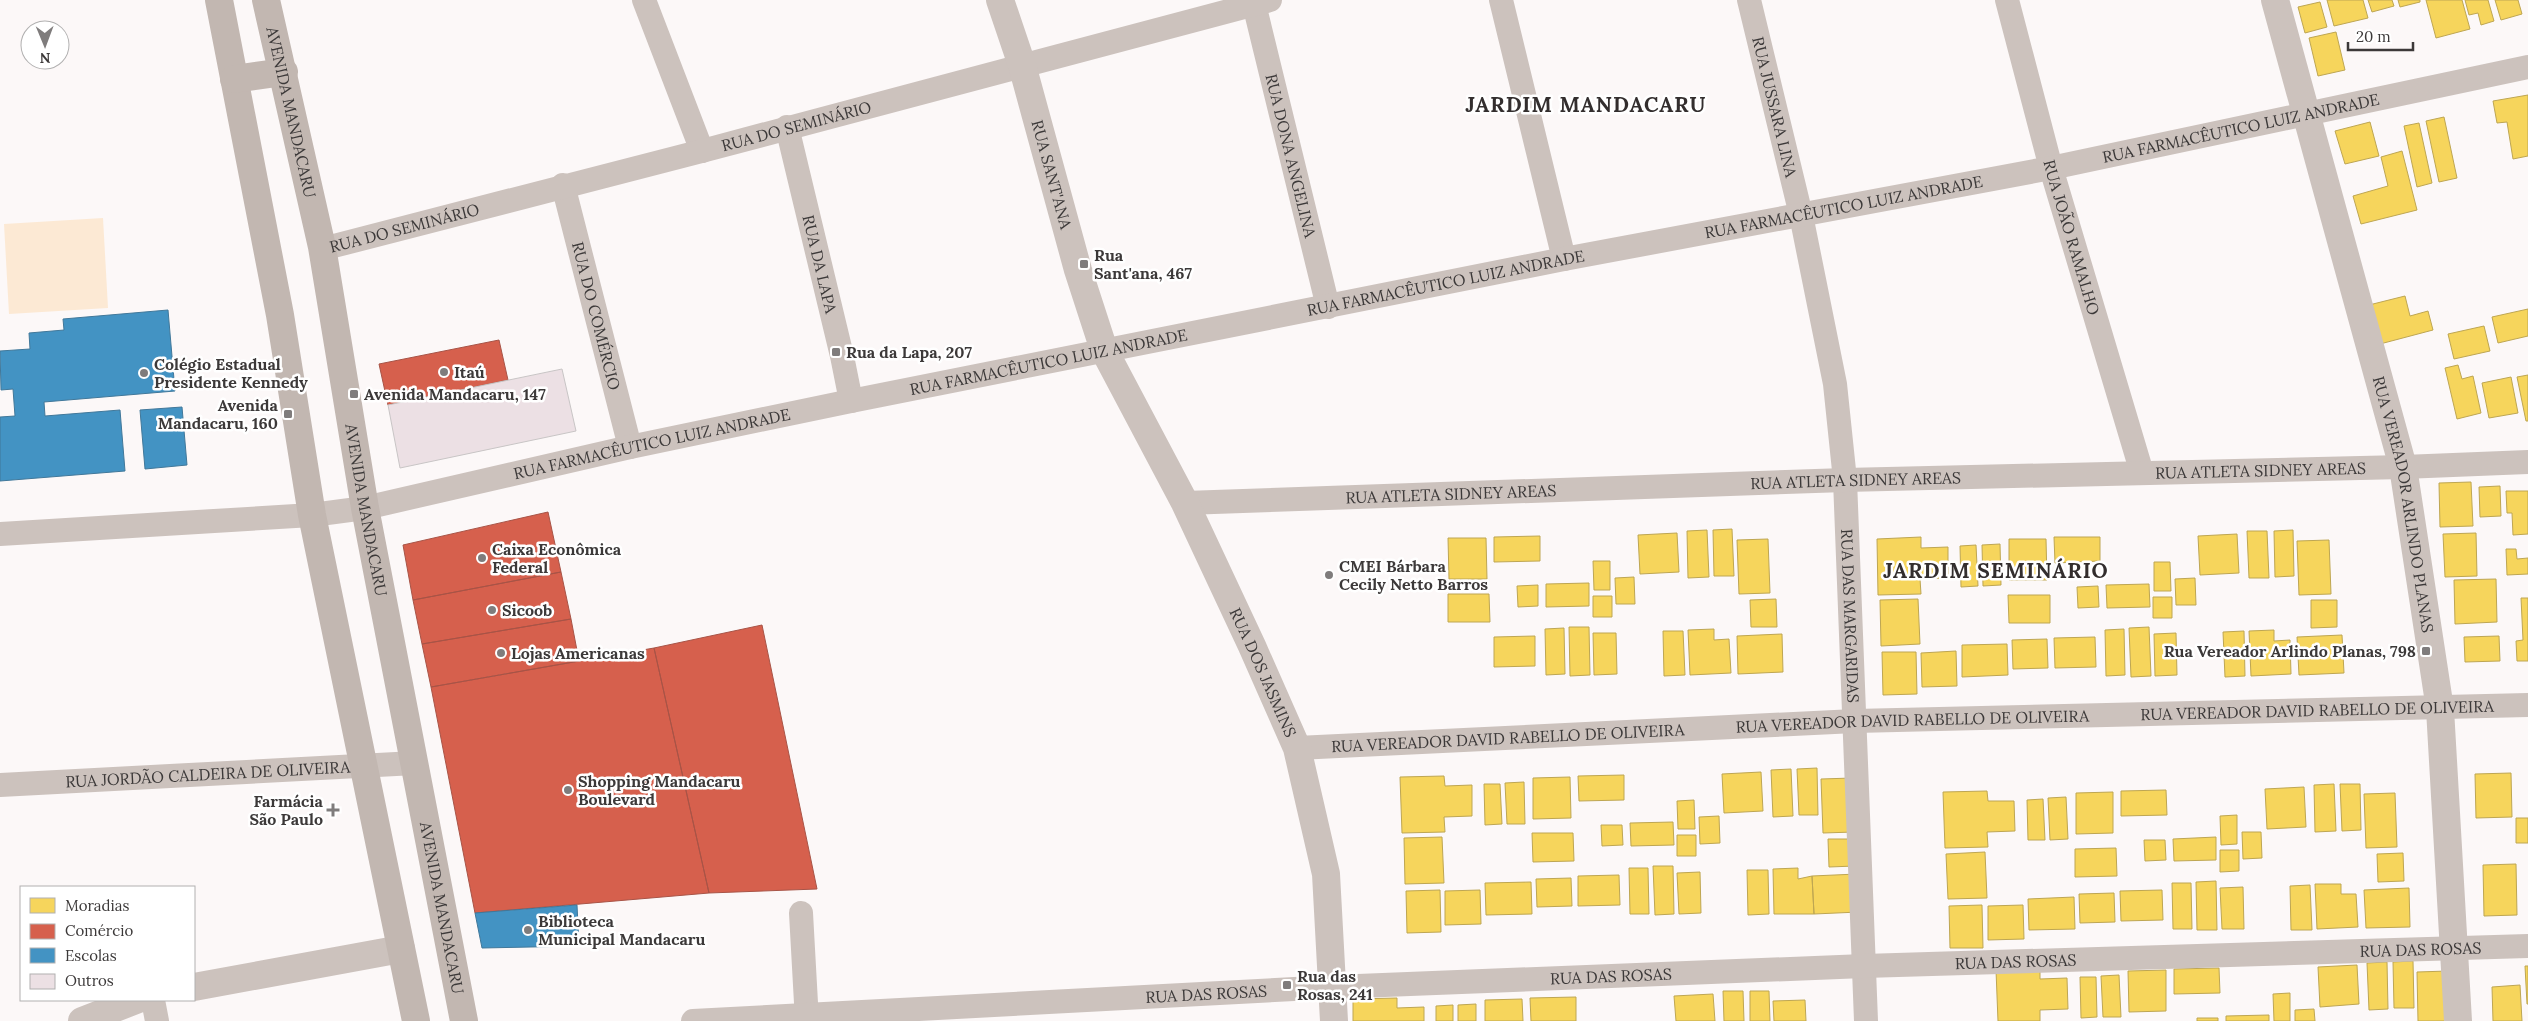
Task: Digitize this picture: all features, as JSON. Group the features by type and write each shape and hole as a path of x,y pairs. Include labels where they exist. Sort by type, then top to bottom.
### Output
{"main road":[{"path":"219,0 280,315 312,515 416,1021"},
{"name":"AVENIDA MANDACARU","path":"266,0 284,72 322,249 365,508 464,1021"},
{"path":"234,79 284,72"}],"street":[{"path":"644,0 702,151"},
{"name":"RUA SANT'ANA","path":"1000,0 1022,65 1078,270 1104,350"},
{"path":"1501,0 1564,259"},
{"name":"RUA JUSSARA LINA","path":"1749,0 1801,214"},
{"name":"RUA JOÃO RAMALHO","path":"2007,0 2052,168 2142,473"},
{"name":"RUA VEREADOR ARLINDO PLANAS","path":"2275,0 2403,468 2440,709 2456,950 2458,1021"},
{"name":"RUA DO SEMINÁRIO","path":"322,249 702,151 1262,2"},
{"name":"RUA DONA ANGELINA","path":"1262,2 1328,307"},
{"name":"RUA FARMACÊUTICO LUIZ ANDRADE","path":"0,534 312,515 365,508 630,447 1104,350 1564,259 2052,168 2528,67"},
{"name":"RUA DA LAPA","path":"787,127 842,356 851,402"},
{"name":"RUA DO COMÉRCIO","path":"563,186 630,447"},
{"name":"RUA DAS MARGARIDAS","path":"1801,214 1835,384 1845,480 1856,721 1866,1021"},
{"name":"RUA DOS JASMINS","path":"1104,350 1185,503 1297,748 1326,874 1334,1021"},
{"name":"RUA ATLETA SIDNEY AREAS","path":"1185,503 1845,480 2403,468 2528,462"},
{"name":"RUA VEREADOR DAVID RABELLO DE OLIVEIRA","path":"1297,748 1856,721 2440,709 2528,705"},
{"name":"RUA JORDÃO CALDEIRA DE OLIVEIRA","path":"0,785 414,763"},
{"path":"800,913 807,1018"},
{"name":"RUA DAS ROSAS","path":"693,1021 807,1018 1333,987 1864,966 2456,950 2528,946"},
{"path":"195,987 401,949"},
{"path":"82,1021 133,1001"},
{"path":"153,1001 157,1021"}],"shaded area":[{"path":"103,218 108,308 9,314 4,224"}],"building: Moradias":[{"path":"2327,0 2363,0 2368,18 2334,26"},
{"path":"2368,0 2392,0 2394,6 2372,12"},
{"path":"2398,0 2420,0 2420,2 2400,7"},
{"path":"2426,0 2462,0 2470,29 2436,38"},
{"path":"2465,0 2488,0 2494,21 2481,25 2478,13 2469,15"},
{"path":"2495,0 2518,0 2522,14 2501,20"},
{"path":"2320,2 2327,27 2305,33 2298,7"},
{"path":"2336,32 2345,70 2318,76 2309,38"},
{"path":"2528,95 2528,156 2513,159 2507,122 2497,123 2493,101"},
{"path":"2444,117 2457,178 2439,182 2426,121"},
{"path":"2370,122 2379,156 2345,164 2335,131"},
{"path":"2419,123 2432,183 2417,187 2404,126"},
{"path":"2402,151 2417,210 2361,224 2353,196 2388,186 2381,157"},
{"path":"2405,296 2410,316 2428,311 2433,330 2380,344 2369,305"},
{"path":"2528,309 2528,336 2498,343 2492,317"},
{"path":"2484,326 2490,351 2454,359 2448,334"},
{"path":"2458,365 2462,379 2473,376 2481,413 2457,419 2445,368"},
{"path":"2528,375 2528,421 2526,421 2517,377"},
{"path":"2511,377 2518,413 2489,418 2482,383"},
{"path":"2471,482 2473,526 2440,527 2439,483"},
{"path":"2500,486 2501,516 2480,517 2479,487"},
{"path":"2506,491 2528,491 2528,534 2513,535 2512,513 2507,513"},
{"path":"1732,529 1734,576 1714,576 1713,530"},
{"path":"1707,530 1709,577 1688,578 1687,531"},
{"path":"2293,530 2294,576 2275,577 2274,531"},
{"path":"2247,531 2267,531 2269,578 2249,578"},
{"path":"1677,533 1679,572 1640,574 1638,535"},
{"path":"2476,533 2477,576 2445,577 2443,534"},
{"path":"2237,534 2239,573 2200,575 2198,536"},
{"path":"1540,536 1540,561 1494,562 1494,537"},
{"path":"1921,537 1921,548 1948,547 1948,578 1920,579 1921,594 1878,595 1877,539"},
{"path":"2054,537 2100,537 2100,561 2055,563"},
{"path":"1448,538 1486,538 1487,579 1449,579"},
{"path":"1768,539 1770,593 1739,594 1737,540"},
{"path":"2009,539 2046,539 2047,580 2009,580"},
{"path":"2329,540 2331,594 2299,595 2297,541"},
{"path":"2000,544 2001,585 1983,586 1982,545"},
{"path":"1976,545 1978,586 1961,587 1960,546"},
{"path":"2506,549 2516,549 2517,559 2528,558 2528,574 2507,575"},
{"path":"1593,561 1610,561 1610,590 1594,590"},
{"path":"2154,562 2170,562 2171,591 2154,591"},
{"path":"1634,577 1635,604 1616,604 1615,578"},
{"path":"2195,578 2196,605 2176,605 2175,579"},
{"path":"2496,579 2497,622 2455,624 2454,580"},
{"path":"1589,583 1589,606 1546,607 1546,584"},
{"path":"2149,584 2150,607 2107,608 2106,585"},
{"path":"1538,585 1538,606 1518,607 1517,586"},
{"path":"2098,586 2099,607 2078,608 2077,587"},
{"path":"1448,594 1489,594 1490,622 1448,622"},
{"path":"2008,595 2050,595 2050,623 2009,623"},
{"path":"1593,596 1612,596 1612,617 1593,617"},
{"path":"2153,597 2172,597 2172,618 2153,618"},
{"path":"2521,598 2528,598 2528,661 2517,661 2516,641 2523,640"},
{"path":"1776,599 1777,627 1751,627 1750,600"},
{"path":"1918,599 1920,644 1881,646 1880,600"},
{"path":"2311,600 2337,600 2337,627 2311,628"},
{"path":"1569,627 1589,627 1590,675 1570,676"},
{"path":"2149,627 2151,676 2131,677 2129,628"},
{"path":"1564,628 1565,674 1546,675 1545,629"},
{"path":"1714,629 1714,640 1729,639 1731,673 1690,675 1688,630"},
{"path":"2124,629 2125,675 2106,676 2105,630"},
{"path":"2274,630 2274,641 2290,640 2291,674 2251,676 2249,631"},
{"path":"1663,631 1683,631 1685,675 1664,676"},
{"path":"2244,631 2245,676 2225,677 2223,632"},
{"path":"1593,633 1616,633 1617,674 1594,675"},
{"path":"2176,633 2177,675 2155,676 2154,634"},
{"path":"1782,634 1783,672 1738,674 1737,636"},
{"path":"2342,635 2344,673 2299,675 2297,637"},
{"path":"1535,636 1535,666 1494,667 1494,637"},
{"path":"2499,636 2500,661 2465,662 2464,637"},
{"path":"2095,637 2096,667 2055,668 2054,638"},
{"path":"2047,639 2048,668 2013,669 2012,640"},
{"path":"2007,644 2008,675 1962,677 1962,645"},
{"path":"1956,651 1957,686 1922,687 1921,653"},
{"path":"1882,652 1916,652 1917,694 1883,695"},
{"path":"1817,768 1818,815 1799,815 1797,769"},
{"path":"1791,769 1793,816 1773,817 1771,770"},
{"path":"1761,772 1763,811 1724,813 1722,774"},
{"path":"2511,773 2512,817 2476,818 2475,774"},
{"path":"1624,775 1624,800 1579,801 1578,776"},
{"path":"1444,776 1445,786 1472,785 1472,816 1444,817 1445,832 1402,833 1400,777"},
{"path":"1570,777 1571,818 1533,819 1533,778"},
{"path":"1852,778 1854,832 1823,833 1821,779"},
{"path":"1524,782 1525,824 1507,824 1505,783"},
{"path":"1484,784 1500,784 1502,824 1485,825"},
{"path":"2334,784 2336,831 2315,832 2314,785"},
{"path":"2340,784 2360,784 2361,830 2342,831"},
{"path":"2304,787 2306,827 2267,829 2265,789"},
{"path":"2166,790 2167,815 2121,816 2121,791"},
{"path":"1987,791 1988,801 2014,801 2015,831 1987,832 1988,847 1945,848 1943,792"},
{"path":"2113,792 2113,833 2076,834 2076,793"},
{"path":"2395,793 2397,847 2366,848 2364,794"},
{"path":"2066,797 2068,839 2050,840 2048,798"},
{"path":"2043,799 2045,840 2028,840 2027,800"},
{"path":"1694,800 1695,829 1678,829 1677,801"},
{"path":"2237,815 2237,844 2221,845 2220,816"},
{"path":"1719,816 1720,843 1700,844 1699,817"},
{"path":"2516,818 2528,818 2528,843 2516,843"},
{"path":"1673,822 1674,845 1631,846 1630,823"},
{"path":"1601,825 1622,825 1623,845 1602,846"},
{"path":"2242,832 2261,832 2262,858 2243,859"},
{"path":"1532,833 1573,833 1574,861 1533,862"},
{"path":"1677,835 1696,835 1696,856 1677,856"},
{"path":"1442,837 1444,883 1405,884 1404,838"},
{"path":"2216,837 2216,860 2174,861 2173,839"},
{"path":"1828,839 1854,839 1855,866 1829,867"},
{"path":"2144,840 2165,840 2166,860 2145,861"},
{"path":"2116,848 2117,876 2075,877 2075,849"},
{"path":"2220,850 2239,850 2239,871 2220,872"},
{"path":"1985,852 1987,898 1948,899 1946,854"},
{"path":"2403,853 2404,881 2378,882 2377,854"},
{"path":"2516,864 2517,915 2484,916 2483,865"},
{"path":"1653,866 1673,866 1674,914 1655,915"},
{"path":"1629,868 1648,868 1649,914 1630,914"},
{"path":"1798,868 1798,879 1812,876 1814,914 1774,914 1773,869"},
{"path":"1747,870 1768,870 1769,914 1748,915"},
{"path":"1700,872 1701,913 1679,914 1677,873"},
{"path":"1857,874 1859,912 1814,914 1812,876"},
{"path":"1619,875 1620,905 1578,906 1578,876"},
{"path":"1571,878 1572,906 1537,907 1536,879"},
{"path":"2216,881 2217,930 2197,930 2196,882"},
{"path":"1531,882 1532,914 1486,915 1485,883"},
{"path":"2172,883 2191,883 2192,929 2173,929"},
{"path":"2315,884 2341,884 2341,894 2356,894 2358,927 2317,929"},
{"path":"2310,885 2312,930 2291,930 2290,886"},
{"path":"2243,887 2244,929 2222,929 2220,888"},
{"path":"2409,888 2410,927 2366,928 2364,890"},
{"path":"1440,890 1441,932 1407,933 1406,891"},
{"path":"1480,890 1481,924 1445,925 1445,891"},
{"path":"2162,890 2163,920 2121,921 2120,891"},
{"path":"2114,893 2115,922 2080,923 2079,894"},
{"path":"2074,897 2075,929 2029,930 2028,899"},
{"path":"1982,905 1983,948 1950,948 1949,906"},
{"path":"2023,905 2024,939 1988,940 1988,906"},
{"path":"2413,961 2414,1008 2394,1008 2393,962"},
{"path":"2387,962 2388,1009 2369,1010 2367,963"},
{"path":"2357,965 2359,1004 2320,1007 2318,967"},
{"path":"2525,966 2528,966 2528,1004 2527,1004"},
{"path":"2219,968 2220,993 2174,994 2174,969"},
{"path":"2040,969 2040,979 2067,978 2068,1009 2040,1010 2040,1021 1998,1021 1996,970"},
{"path":"2166,970 2166,1011 2129,1012 2128,971"},
{"path":"2448,971 2450,1021 2418,1021 2417,972"},
{"path":"2119,975 2121,1017 2103,1017 2101,976"},
{"path":"2080,977 2096,977 2097,1017 2081,1018"},
{"path":"2520,985 2522,1021 2493,1021 2492,987"},
{"path":"1723,991 1743,991 1744,1021 1724,1021"},
{"path":"1750,991 1769,991 1770,1021 1750,1021"},
{"path":"2290,993 2290,1021 2274,1021 2273,994"},
{"path":"1713,994 1715,1021 1676,1021 1674,996"},
{"path":"1576,997 1576,1021 1531,1021 1530,998"},
{"path":"1397,998 1397,1008 1424,1007 1424,1021 1353,1021 1353,999"},
{"path":"1522,999 1523,1021 1485,1021 1485,1000"},
{"path":"1805,1000 1806,1021 1774,1021 1773,1001"},
{"path":"1476,1004 1476,1021 1458,1021 1458,1005"},
{"path":"1453,1005 1453,1021 1436,1021 1436,1006"},
{"path":"2314,1009 2315,1021 2295,1021 2295,1010"},
{"path":"2269,1015 2269,1021 2226,1021 2226,1016"},
{"path":"2197,1018 2218,1018 2218,1021 2197,1021"}],"building: Comércio":[{"name":"Itaú","path":"499,340 508,380 388,405 379,364"},
{"name":"Caixa Econômica Federal","path":"548,512 561,572 413,600 403,545"},
{"name":"Sicoob","path":"561,572 571,619 422,644 413,600"},
{"name":"Lojas Americanas","path":"571,619 579,661 431,687 422,644"},
{"path":"762,625 817,889 709,893 654,648"},
{"name":"Shopping Mandacaru Boulevard","path":"654,648 709,893 475,913 431,687"}],"building: Escolas":[{"path":"168,310 175,391 44,402 45,416 120,410 125,471 0,481 0,417 15,416 13,389 1,390 0,351 30,349 29,333 64,330 63,319"},
{"path":"182,407 187,465 145,469 140,410"},
{"name":"Biblioteca Municipal Mandacaru","path":"577,905 579,946 482,948 475,913"}],"building: Outros":[{"path":"562,369 576,431 400,468 388,405"}],"place":[{"name":"Rua Sant'ana, 467","path":"1084,264"},
{"name":"Rua da Lapa, 207","path":"836,352"},
{"name":"Itaú","path":"444,372"},
{"name":"Colégio Estadual Presidente Kennedy","path":"144,373"},
{"name":"Avenida Mandacaru, 147","path":"354,394"},
{"name":"Avenida Mandacaru, 160","path":"288,414"},
{"name":"Caixa Econômica Federal","path":"482,558"},
{"name":"CMEI Bárbara Cecily Netto Barros","path":"1329,575"},
{"name":"Sicoob","path":"492,610"},
{"name":"Rua Vereador Arlindo Planas, 798","path":"2426,651"},
{"name":"Lojas Americanas","path":"501,653"},
{"name":"Shopping Mandacaru Boulevard","path":"568,790"},
{"name":"Farmácia São Paulo","path":"333,810"},
{"name":"Biblioteca Municipal Mandacaru","path":"528,930"},
{"name":"Rua das Rosas, 241","path":"1287,985"}],"district":[{"name":"JARDIM MANDACARU","path":"1586,104"},
{"name":"JARDIM SEMINÁRIO","path":"1996,570"}]}
